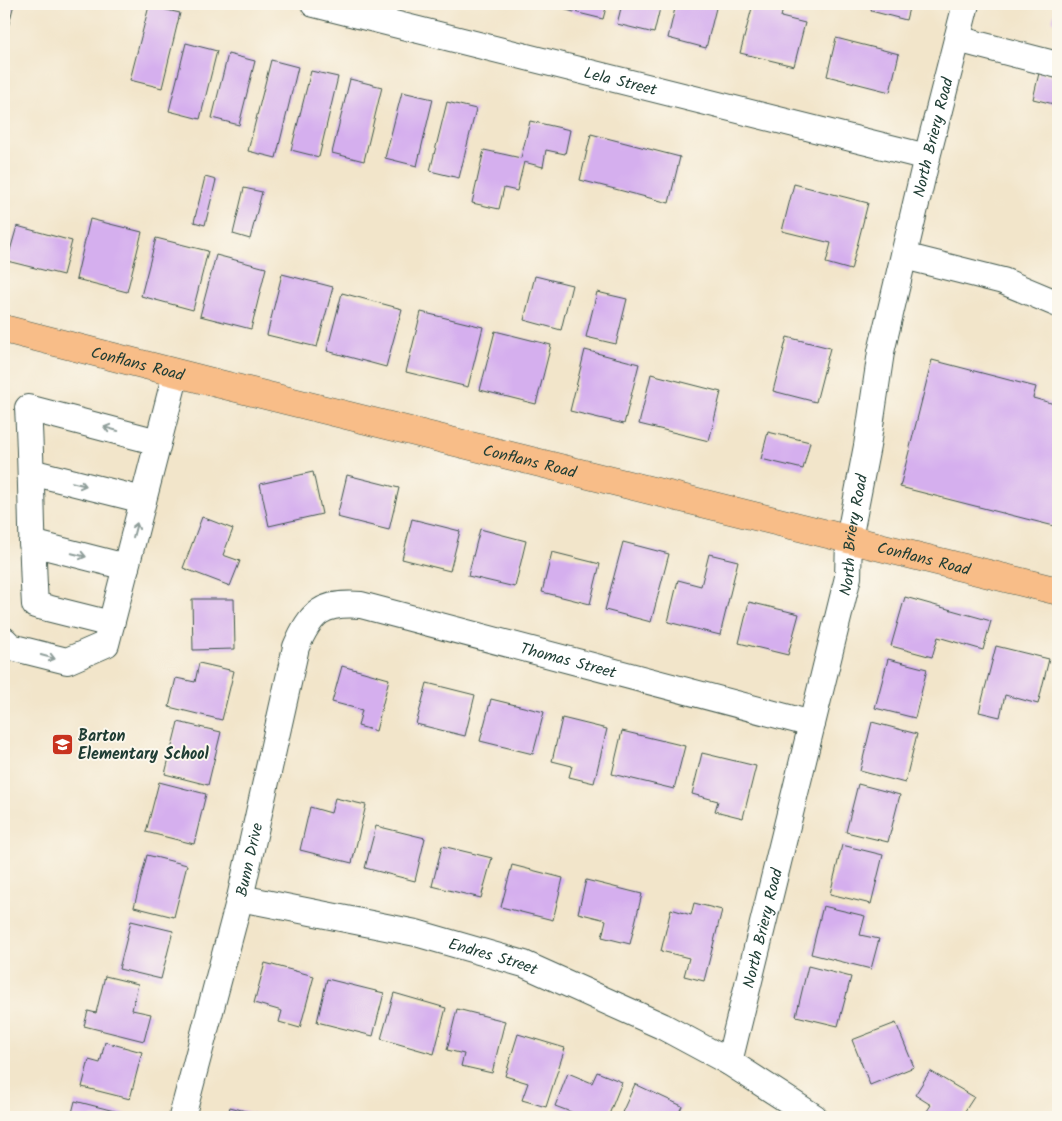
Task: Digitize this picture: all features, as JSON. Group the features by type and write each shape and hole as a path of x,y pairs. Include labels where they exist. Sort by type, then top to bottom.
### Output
{"main road":[{"name":"Conflans Road","path":"4,328 176,373 1058,591"}],"street":[{"name":"Lela Street","path":"314,4 927,157"},
{"name":"North Briery Road","path":"729,1062 848,577 849,539 868,437 881,352 927,157 966,4"},
{"path":"957,39 1058,66"},
{"path":"904,256 1003,281 1058,304"},
{"path":"4,640 11,647 67,662 106,644 176,373"},
{"path":"111,624 35,604 32,544 32,472 28,408 158,442"},
{"path":"32,472 143,500"},
{"path":"32,544 126,567"},
{"name":"Thomas Street","path":"324,608 345,604 361,605 812,724"},
{"name":"Bunn Drive","path":"182,1117 240,898 296,648 302,632 316,614 324,608"},
{"name":"Endres Street","path":"240,898 416,933 524,964 662,1026 729,1062 814,1117"}],"building":[{"path":"4,4 14,4 4,43"},
{"path":"535,4 547,4 547,7"},
{"path":"568,4 607,4 603,19 566,10"},
{"path":"622,4 661,4 654,33 617,24"},
{"path":"676,4 717,4 706,48 668,38"},
{"path":"753,4 784,4 781,17 805,23 794,66 740,53"},
{"path":"873,4 910,4 906,20 871,11"},
{"path":"1058,4 1058,23 1052,21"},
{"path":"149,6 180,13 162,88 130,80"},
{"path":"836,38 899,54 890,92 827,76"},
{"path":"186,43 217,51 200,119 169,111"},
{"path":"228,54 255,61 239,125 212,118"},
{"path":"271,60 298,67 276,158 248,151"},
{"path":"311,71 338,77 319,157 291,150"},
{"path":"1039,73 1058,78 1058,105 1033,99"},
{"path":"350,79 382,87 364,161 332,153"},
{"path":"402,92 433,99 417,166 385,158"},
{"path":"447,102 476,109 459,178 430,171"},
{"path":"530,121 570,130 565,154 546,150 543,167 524,162 517,191 504,188 499,209 472,203 484,150 521,158"},
{"path":"591,134 680,157 669,203 580,180"},
{"path":"205,177 216,180 205,225 194,222"},
{"path":"794,184 868,203 851,270 826,263 831,243 782,231"},
{"path":"244,188 262,192 250,239 233,234"},
{"path":"90,219 142,232 127,292 76,279"},
{"path":"17,226 72,241 63,275 7,261"},
{"path":"156,238 208,251 193,310 141,296"},
{"path":"216,255 266,268 251,329 200,316"},
{"path":"282,274 333,287 317,347 267,335"},
{"path":"535,276 572,285 561,330 524,320"},
{"path":"597,292 627,299 616,344 586,337"},
{"path":"342,293 402,309 386,367 327,351"},
{"path":"421,312 483,327 468,387 406,372"},
{"path":"495,331 551,345 536,404 480,390"},
{"path":"787,337 830,348 816,402 773,391"},
{"path":"585,350 639,364 624,424 570,411"},
{"path":"932,360 1036,387 1033,398 1058,405 1058,527 900,487"},
{"path":"651,374 721,392 709,441 639,424"},
{"path":"768,432 810,442 803,469 761,459"},
{"path":"313,472 322,514 269,526 260,484"},
{"path":"347,475 399,488 389,530 337,517"},
{"path":"202,517 233,529 223,555 240,561 230,586 183,568"},
{"path":"412,519 460,531 450,571 402,559"},
{"path":"480,529 526,541 515,587 468,576"},
{"path":"623,542 669,554 651,622 605,610"},
{"path":"552,552 600,564 590,604 542,592"},
{"path":"709,554 738,561 720,635 668,622 678,580 701,586"},
{"path":"905,597 991,621 983,650 938,637 932,657 891,646"},
{"path":"192,599 234,599 235,649 193,650"},
{"path":"749,602 799,614 788,655 739,643"},
{"path":"996,646 1049,659 1038,704 1005,695 1000,717 979,712"},
{"path":"888,659 927,669 915,718 875,708"},
{"path":"199,663 234,671 222,720 169,707 176,678 195,682"},
{"path":"342,666 389,679 376,731 358,726 362,710 332,702"},
{"path":"427,683 475,695 465,736 416,724"},
{"path":"491,699 544,712 533,754 480,741"},
{"path":"562,718 607,729 594,783 569,777 572,766 552,761"},
{"path":"178,722 221,732 208,785 165,774"},
{"path":"872,722 917,734 905,783 860,771"},
{"path":"622,731 685,746 674,789 612,774"},
{"path":"702,753 756,766 743,818 715,811 718,801 692,794"},
{"path":"159,782 206,794 194,844 146,832"},
{"path":"858,784 900,795 888,842 846,832"},
{"path":"335,798 366,805 352,863 300,850 310,807 331,813"},
{"path":"376,826 425,838 415,881 365,868"},
{"path":"842,845 883,855 871,904 830,894"},
{"path":"442,846 492,858 481,898 432,886"},
{"path":"147,855 187,865 174,917 134,907"},
{"path":"512,865 563,878 553,920 501,907"},
{"path":"586,880 642,894 630,944 602,937 606,920 578,913"},
{"path":"694,903 722,910 704,981 684,976 689,958 661,951 671,909 691,915"},
{"path":"823,906 865,916 860,935 879,939 871,969 811,954"},
{"path":"131,921 173,931 161,979 119,969"},
{"path":"265,963 314,976 300,1028 279,1022 282,1011 254,1003"},
{"path":"808,966 851,977 838,1026 796,1016"},
{"path":"105,976 138,984 132,1010 151,1014 144,1041 84,1026 88,1011 96,1013"},
{"path":"327,979 384,993 373,1036 317,1022"},
{"path":"394,993 446,1008 434,1054 381,1039"},
{"path":"457,1009 505,1021 492,1073 461,1066 464,1054 447,1050"},
{"path":"896,1023 914,1067 870,1085 852,1040"},
{"path":"518,1034 565,1048 546,1107 522,1100 528,1083 505,1076"},
{"path":"105,1042 142,1052 130,1099 82,1087 89,1060 100,1063"},
{"path":"930,1071 974,1097 961,1117 923,1117 931,1105 915,1095"},
{"path":"597,1072 622,1082 608,1117 584,1117 555,1106 568,1073 592,1083"},
{"path":"635,1084 682,1106 677,1117 620,1117"},
{"path":"75,1101 126,1114 125,1117 71,1117"},
{"path":"230,1107 268,1117 227,1117"}],"place":[{"name":"Barton Elementary School","path":"62,744"}]}
